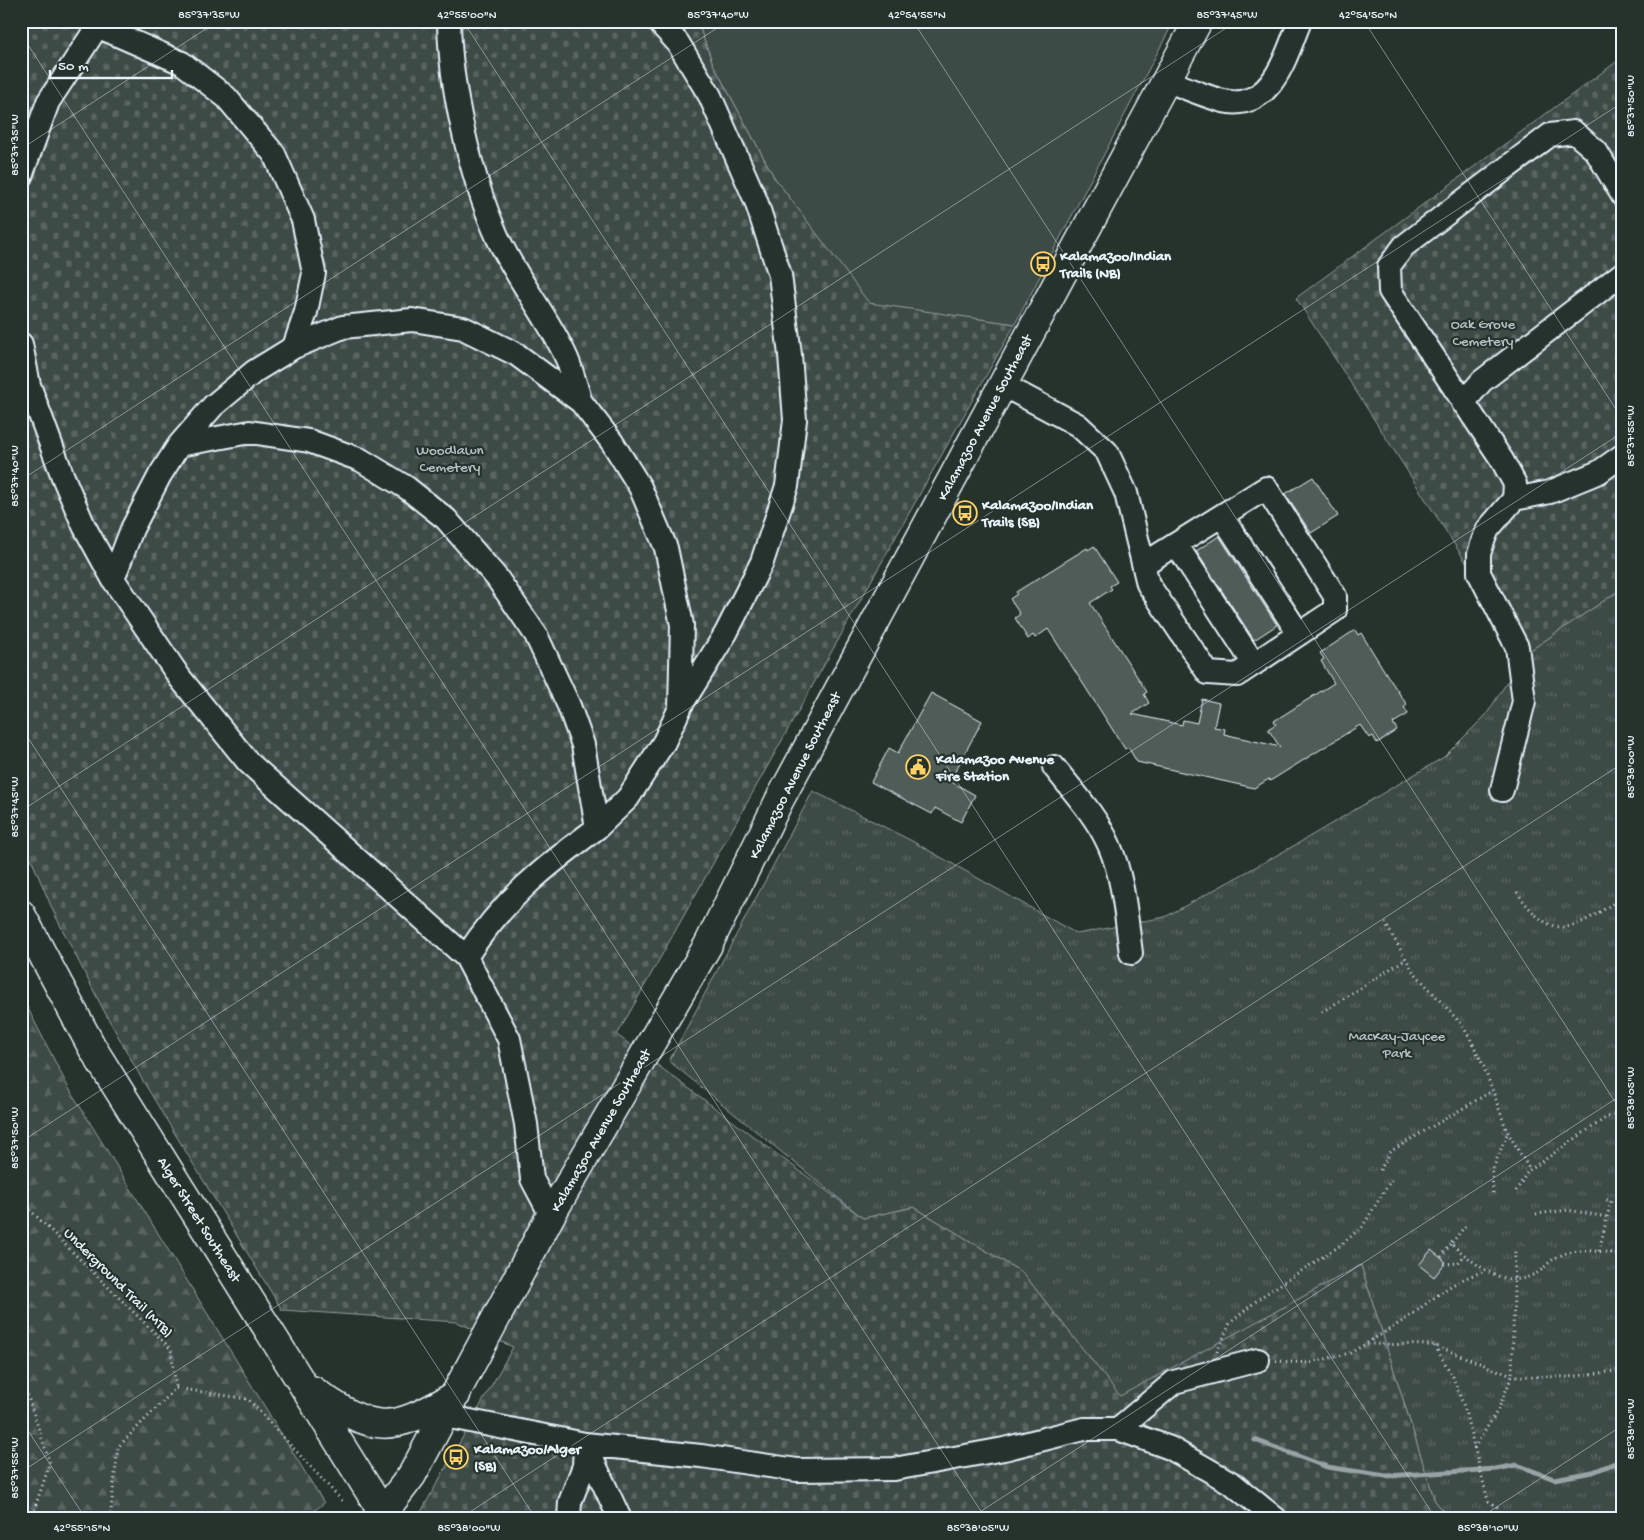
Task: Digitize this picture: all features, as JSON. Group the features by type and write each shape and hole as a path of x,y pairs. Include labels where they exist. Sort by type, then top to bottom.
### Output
{"main road":[{"name":"Kalamazoo Avenue Southeast","path":"382,1517 412,1475 451,1406 551,1215 708,945 779,801 1001,384 1198,21"},
{"name":"Alger Street Southeast","path":"21,914 93,1049 302,1383 382,1517"},
{"path":"302,1383 347,1414 362,1421 377,1423 406,1422 451,1406"}],"lane":[{"path":"449,21 449,53 467,143 478,186 497,237 566,358 581,402"},
{"path":"466,957 484,929 509,900 548,864 598,828 628,798 664,742 680,708 726,633 762,562 786,486 795,420 790,355 780,274 756,201 710,96 678,43 658,21"},
{"path":"1165,80 1224,101 1246,102 1266,90 1278,75 1300,21"},
{"path":"21,176 48,102 97,23 182,63 226,97 274,154 303,220 314,274 306,312 294,348"},
{"path":"1514,499 1514,484 1502,460 1390,291 1389,266 1404,246 1550,135 1574,132 1589,144 1596,151 1623,196"},
{"path":"1464,403 1482,381 1623,273"},
{"path":"113,579 132,529 178,445 213,406 255,371 294,348 343,327 412,320 462,328 516,354 581,402 612,442 640,487 666,548 682,624 680,708"},
{"path":"21,344 28,385 84,526 113,579 180,678 248,762 466,957 509,1040 526,1124 532,1179 551,1215"},
{"path":"1001,384 1078,425 1107,452 1126,493 1148,584 1208,673 1238,675 1335,610 1335,596 1266,488 1144,564"},
{"path":"178,445 250,432 309,441 361,460 406,488 446,519 497,578 536,635 569,706 583,745 598,828"},
{"path":"1502,790 1524,702 1517,647 1479,573 1479,554 1488,529 1514,499 1550,492 1599,472 1623,456"},
{"path":"1222,516 1299,634"},
{"path":"1176,544 1254,664"},
{"path":"1054,767 1082,801 1109,844 1121,882 1131,954"},
{"path":"1118,1429 1174,1382 1258,1360"},
{"path":"451,1406 585,1444 701,1456 797,1470 894,1469 1004,1449 1084,1429 1118,1429 1170,1448 1233,1484 1276,1519"},
{"path":"569,1519 570,1502 584,1466 585,1444"},
{"path":"585,1444 620,1519"}],"path":[{"path":"1517,892 1540,920 1564,927 1583,922 1623,897"},
{"path":"1385,923 1417,976 1462,1025 1476,1049 1508,1132 1530,1170"},
{"path":"1322,1012 1406,959"},
{"path":"1380,1170 1391,1151 1492,1091"},
{"path":"1516,1191 1523,1176 1530,1170 1607,1117 1623,1112"},
{"path":"1493,1193 1492,1171 1508,1132"},
{"path":"1208,1372 1230,1323 1261,1297 1341,1245 1362,1227 1393,1177"},
{"path":"1599,1251 1611,1201 1604,1200"},
{"name":"Underground Trail (MTB)","path":"21,1205 29,1209 171,1349 176,1388"},
{"path":"1536,1214 1568,1210 1607,1217"},
{"path":"1441,1257 1465,1226"},
{"path":"1451,1244 1486,1271 1502,1278 1515,1280 1537,1274 1560,1255 1579,1251 1623,1254"},
{"path":"1474,1448 1498,1410 1512,1376 1516,1248"},
{"path":"1444,1264 1458,1263 1465,1255"},
{"path":"1258,1360 1309,1363 1350,1353 1414,1313 1441,1291 1463,1278 1486,1271"},
{"path":"1366,1344 1434,1345 1512,1376 1570,1377 1623,1370"},
{"path":"1434,1345 1453,1377 1488,1501 1497,1508 1498,1519"},
{"path":"21,1376 50,1464 31,1519"},
{"path":"110,1519 118,1448 176,1388 248,1399 344,1503"}],"green space":[{"name":"Woodlawn Cemetery","path":"21,21 697,21 713,64 774,177 869,303 1015,324 617,1035 863,1218 914,1207 1023,1273 1120,1395 1361,1265 1435,1501 1451,1519 417,1519 513,1347 457,1322 282,1310 143,1081 103,1009 54,913 21,835"},
{"path":"697,21 1174,21 1015,324 869,304 774,177 713,64"},
{"name":"Oak Grove Cemetery","path":"1623,57 1623,588 1525,654 1296,298"},
{"name":"MacKay-Jaycee Park","path":"1623,588 1623,1519 1451,1519 1435,1501 1361,1265 1120,1396 1023,1273 914,1207 863,1218 669,1061 813,791 912,841 1077,934 1165,917 1297,844 1444,757 1486,715 1525,654"},
{"path":"21,995 68,1087 324,1503 304,1519 21,1519"}],"building":[{"path":"1313,477 1338,516 1311,533 1285,494"},
{"path":"1219,536 1277,625 1254,640 1196,551"},
{"path":"1094,546 1117,582 1110,586 1112,589 1090,603 1147,692 1144,694 1149,703 1132,714 1182,725 1183,720 1197,723 1202,699 1219,703 1214,727 1225,729 1224,734 1280,747 1268,729 1276,724 1274,721 1334,683 1321,661 1324,659 1320,653 1355,630 1358,635 1361,633 1407,705 1404,707 1408,714 1393,723 1397,730 1377,743 1373,736 1369,738 1360,725 1270,781 1269,779 1254,788 1137,762 1128,747 1125,749 1048,629 1035,638 1033,635 1028,639 1015,618 1020,614 1010,599 1017,594 1016,592 1087,548 1088,550"},
{"name":"Kalamazoo Avenue Fire Station","path":"931,693 982,721 950,781 975,795 961,822 935,808 932,814 871,782 889,748 898,753"},
{"path":"1431,1250 1446,1262 1434,1277 1419,1265"}],"waterway":[{"path":"1255,1440 1327,1467 1386,1476 1496,1469 1517,1465 1554,1479 1593,1472 1615,1463 1623,1477"}],"place":[{"name":"Kalamazoo/Indian Trails (NB)","path":"1043,264"},
{"name":"Kalamazoo/Indian Trails (SB)","path":"965,513"},
{"name":"Kalamazoo Avenue Fire Station","path":"918,767"},
{"name":"Kalamazoo/Alger (SB)","path":"456,1457"}]}
